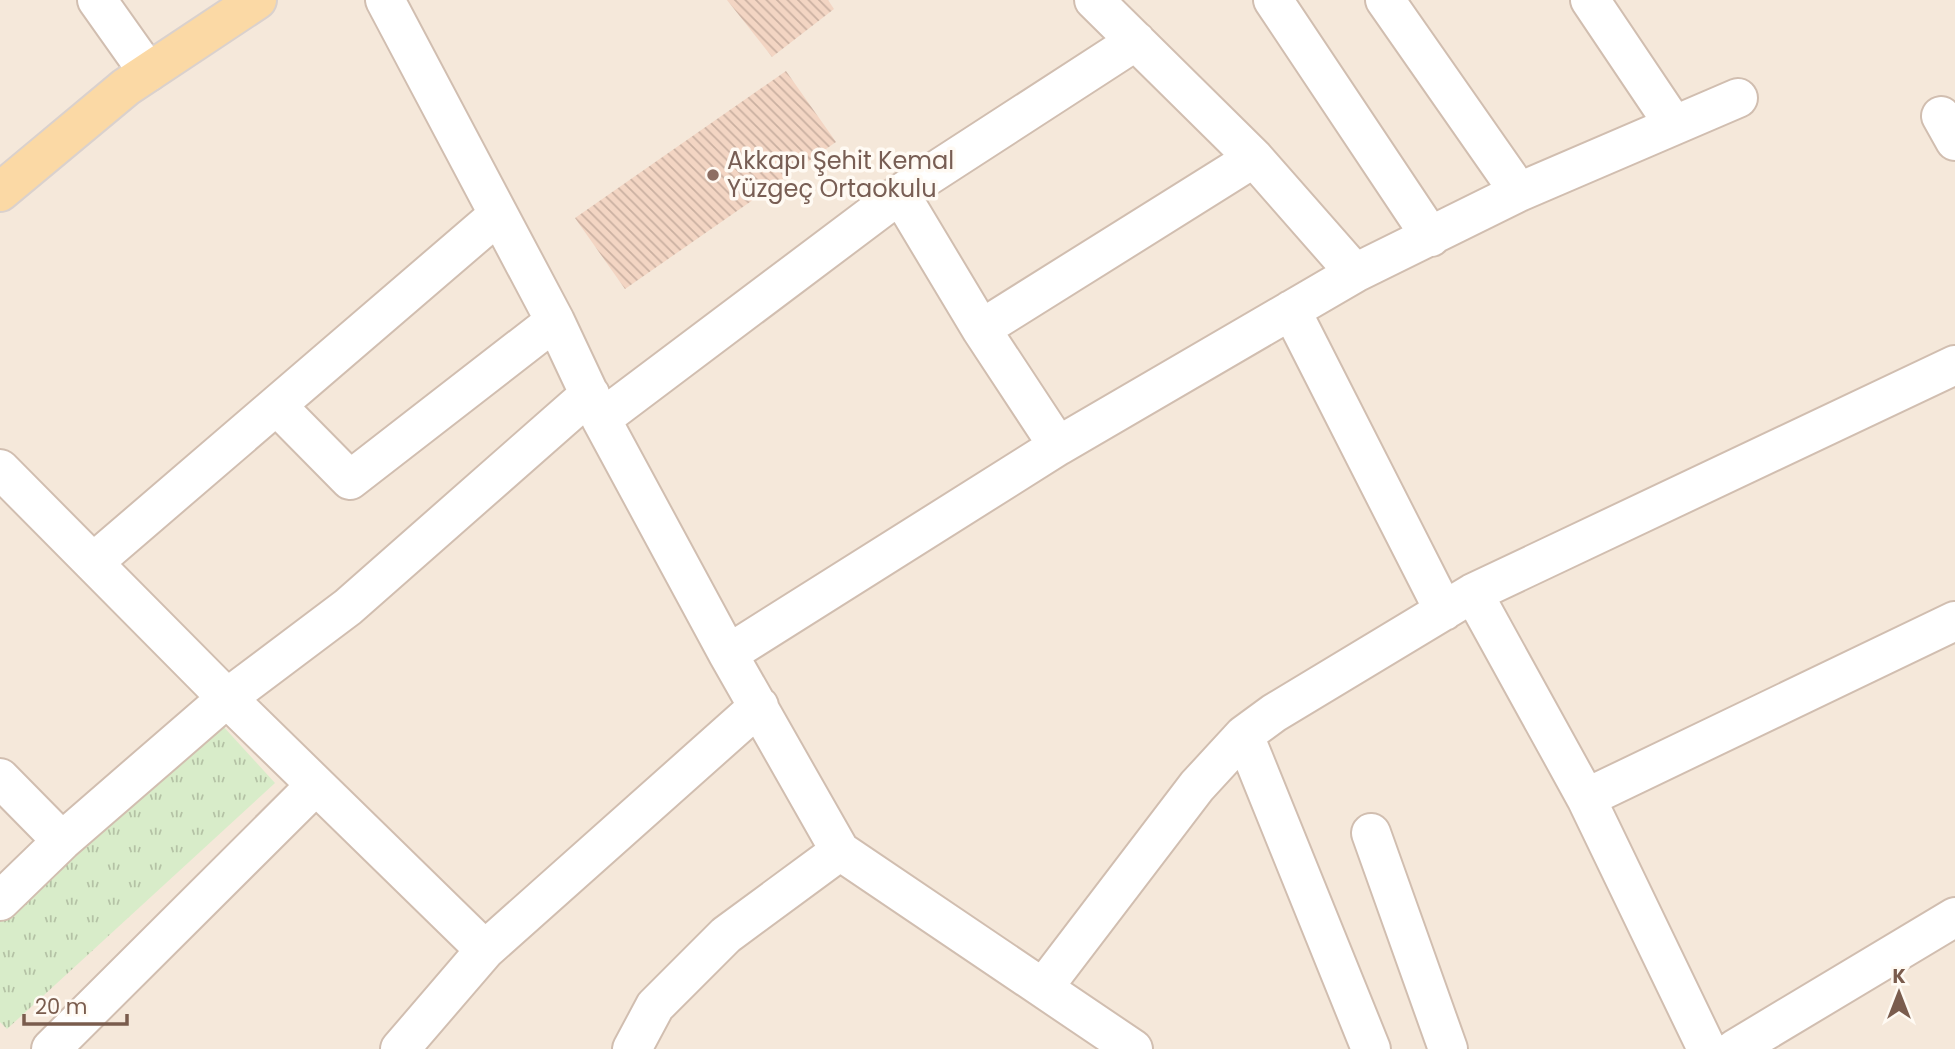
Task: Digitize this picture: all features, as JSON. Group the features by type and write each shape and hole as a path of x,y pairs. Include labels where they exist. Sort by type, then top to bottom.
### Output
{"main road":[{"path":"0,192 126,86 257,0"}],"street":[{"path":"97,0 148,72"},
{"path":"385,0 728,654 840,851 1133,1049"},
{"path":"1094,0 1254,158 1355,273"},
{"path":"1273,0 1431,237"},
{"path":"1385,0 1519,192"},
{"path":"1590,0 1674,125"},
{"path":"0,901 62,841 227,698 348,607 596,406 900,194 1136,41"},
{"path":"728,654 1058,446 1355,273 1519,192 1738,98"},
{"path":"981,329 1254,158"},
{"path":"900,194 981,329 1058,446"},
{"path":"94,562 498,215"},
{"path":"1291,310 1458,602 1586,799 1707,1049"},
{"path":"277,405 349,480 555,321"},
{"path":"1043,988 1197,786 1244,736 1305,692 1458,602 1955,365"},
{"path":"0,469 227,698 485,950"},
{"path":"1586,799 1955,621"},
{"path":"400,1049 485,950 759,706"},
{"path":"1244,736 1371,1049"},
{"path":"0,778 62,841"},
{"path":"51,1049 316,785"},
{"path":"1371,833 1448,1049"},
{"path":"632,1049 655,1006 726,935 840,851"},
{"path":"1735,1049 1955,917"}],"shaded area":[{"path":"0,0 1955,0 1955,1049 0,1049"}],"green space":[{"path":"211,713 275,783 7,1029 0,1022 0,907"}],"building":[{"path":"727,0 828,0 834,9 772,57"},
{"path":"786,71 836,142 625,289 575,218"}],"place":[{"name":"Akkapı Şehit Kemal Yüzgeç Ortaokulu","path":"713,175"}]}
